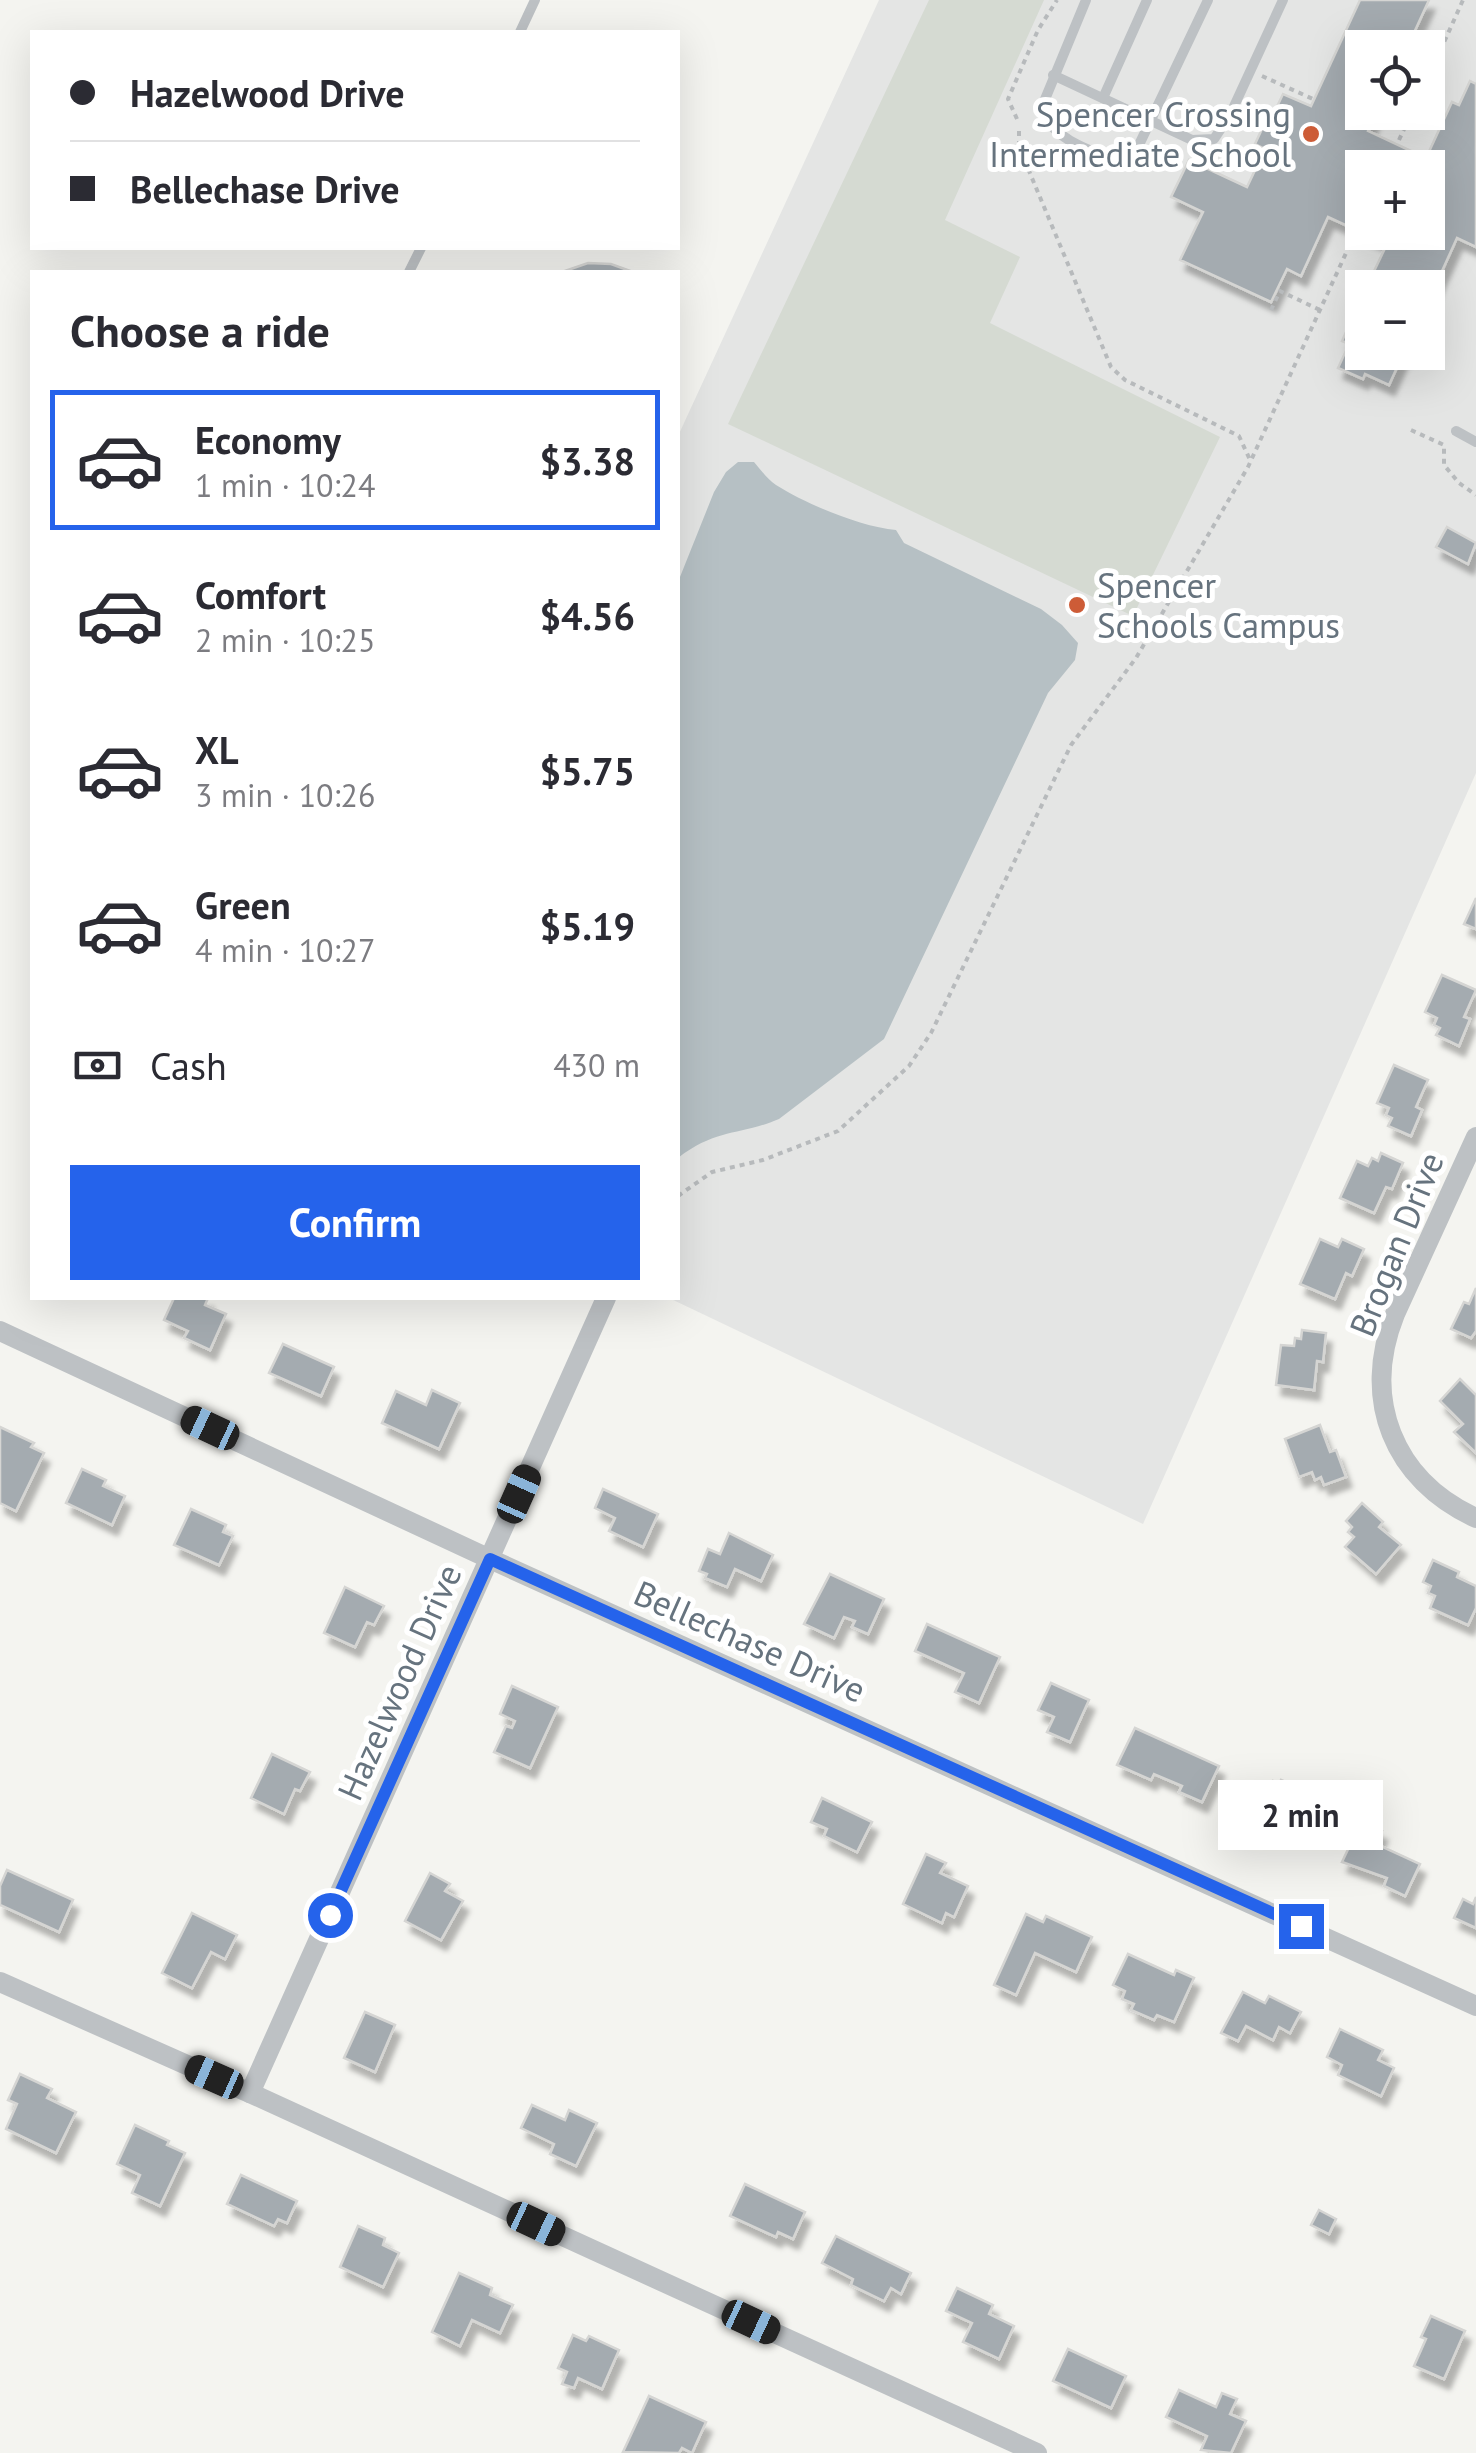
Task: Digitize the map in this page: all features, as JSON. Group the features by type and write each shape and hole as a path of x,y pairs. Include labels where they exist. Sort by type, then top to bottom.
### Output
{"street":[{"name":"Brogan Drive","path":"1476,1137 1387,1334 1381,1376 1386,1418 1399,1451 1434,1493 1476,1518"},
{"name":"Hazelwood Drive","path":"250,2093 605,1300"},
{"name":"Bellechase Drive","path":"0,1330 490,1559 1476,2006"},
{"path":"0,1982 1037,2453"}],"lane":[{"path":"521,30 535,0"},
{"path":"1086,0 1040,108 1049,128 1118,162 1137,148 1208,0"},
{"path":"1103,98 1147,0"},
{"path":"1053,75 1192,140 1214,138 1230,116 1283,0"},
{"path":"1456,431 1476,442"}],"path":[{"path":"1016,119 1008,99 1038,30 1057,0"},
{"path":"1445,40 1463,0"},
{"path":"1262,76 1312,99"},
{"path":"1399,140 1404,130"},
{"path":"1019,131 1019,147 1111,367 1125,380 1239,436 1251,462"},
{"path":"680,1195 712,1172 763,1160 838,1131 909,1066 931,1033 1071,745 1136,658 1251,462 1347,250"},
{"path":"1271,310 1280,292 1320,310"},
{"path":"1410,430 1444,445 1444,465 1459,484 1476,494"}],"shaded area":[{"name":"Spencer Schools Campus","path":"879,0 1476,0 1476,773 1143,1524 673,1300 680,1300 680,432"},
{"path":"929,0 1044,0 945,220 1020,257 990,323 1220,437 1133,616 728,424"},
{"path":"738,462 754,462 767,478 802,500 851,519 896,530 904,543 1041,609 1078,643 1075,660 1048,693 884,1039 779,1119 717,1137 680,1157 680,577 726,472"}],"building":[{"path":"1360,0 1429,0 1415,30 1346,30"},
{"path":"1345,32 1345,130 1368,130 1409,150 1345,150 1345,225 1328,217 1301,276 1287,269 1271,302 1180,260 1203,212 1171,197 1189,160 1247,187 1265,149 1255,144 1283,94 1311,106"},
{"path":"1470,81 1476,84 1476,247 1457,238 1442,270 1375,270 1384,250 1445,250 1445,150 1430,150 1439,130 1445,130 1445,117 1452,102 1459,105"},
{"path":"588,263 611,264 628,270 568,270"},
{"path":"1345,353 1345,370 1396,370 1389,385 1338,368"},
{"path":"1447,527 1476,543 1468,564 1436,547"},
{"path":"1476,898 1476,929 1464,924"},
{"path":"1442,975 1476,990 1464,1017 1470,1019 1459,1046 1436,1035 1440,1028 1434,1025 1437,1018 1425,1012"},
{"path":"1394,1065 1428,1080 1416,1107 1422,1110 1411,1136 1388,1126 1392,1118 1386,1115 1389,1108 1377,1103"},
{"path":"1381,1153 1403,1163 1392,1189 1386,1187 1374,1213 1340,1198 1357,1161 1368,1166 1372,1158 1378,1161"},
{"path":"1320,1239 1338,1247 1342,1239 1364,1249 1352,1276 1346,1273 1335,1299 1300,1284"},
{"path":"1476,1288 1476,1331 1471,1338 1451,1329"},
{"path":"173,1300 207,1300 205,1305 226,1314 210,1350 184,1338 188,1331 164,1320"},
{"path":"1302,1330 1326,1333 1323,1362 1317,1361 1314,1390 1276,1385 1281,1345 1294,1346 1295,1338 1301,1339"},
{"path":"283,1344 334,1367 321,1396 269,1373"},
{"path":"1460,1379 1476,1395 1476,1453 1454,1432 1463,1424 1440,1401"},
{"path":"432,1390 460,1403 439,1449 382,1423 396,1391 426,1405"},
{"path":"1320,1425 1330,1452 1336,1450 1346,1477 1324,1485 1321,1477 1315,1480 1312,1472 1299,1477 1285,1439"},
{"path":"0,1427 34,1443 31,1447 44,1453 16,1511 0,1503"},
{"path":"82,1469 106,1480 103,1486 125,1496 112,1525 66,1503"},
{"path":"603,1489 658,1514 643,1547 609,1531 615,1518 595,1508"},
{"path":"1362,1503 1383,1522 1379,1527 1401,1545 1376,1574 1345,1547 1354,1537 1348,1532 1352,1527 1346,1521"},
{"path":"191,1509 226,1525 223,1532 233,1536 219,1565 174,1545"},
{"path":"729,1533 773,1555 761,1581 735,1569 727,1587 705,1578 707,1574 699,1571 708,1549 720,1554"},
{"path":"1433,1560 1459,1572 1457,1577 1476,1586 1476,1608 1468,1625 1430,1608 1435,1596 1428,1593 1431,1586 1423,1582"},
{"path":"830,1574 884,1599 868,1634 852,1627 855,1621 844,1617 834,1638 804,1624"},
{"path":"345,1587 384,1606 374,1625 367,1622 355,1647 324,1633"},
{"path":"927,1624 1000,1657 979,1703 955,1692 964,1673 915,1651"},
{"path":"1051,1683 1089,1700 1070,1742 1047,1732 1054,1717 1038,1710"},
{"path":"512,1686 558,1707 530,1768 494,1752 506,1726 512,1728 515,1721 500,1714"},
{"path":"1135,1728 1219,1766 1202,1802 1179,1792 1182,1786 1154,1774 1151,1780 1117,1765"},
{"path":"272,1754 310,1772 300,1791 295,1789 284,1814 251,1798"},
{"path":"1281,1780 1307,1792 1306,1796 1312,1799 1301,1825 1277,1814 1268,1832 1238,1819 1248,1798 1262,1804 1273,1781 1279,1784"},
{"path":"822,1798 872,1822 857,1852 824,1836 827,1829 811,1822"},
{"path":"1361,1822 1382,1831 1376,1844 1420,1864 1405,1896 1384,1886 1387,1878 1342,1862"},
{"path":"926,1854 946,1863 940,1873 968,1886 954,1917 946,1913 942,1923 903,1904"},
{"path":"7,1870 73,1900 59,1932 0,1905 0,1886"},
{"path":"430,1873 450,1884 445,1891 463,1901 441,1940 405,1921"},
{"path":"1476,1897 1476,1928 1454,1918 1463,1899 1473,1904"},
{"path":"192,1913 237,1935 225,1959 211,1952 192,1988 162,1973"},
{"path":"1026,1914 1043,1922 1046,1916 1092,1937 1076,1972 1035,1953 1016,1995 994,1985"},
{"path":"1128,1954 1174,1975 1176,1970 1194,1978 1174,2022 1157,2015 1154,2020 1131,2010 1134,2004 1122,1999 1125,1991 1113,1985"},
{"path":"1243,1992 1265,2003 1269,1996 1301,2012 1290,2033 1279,2027 1273,2040 1246,2026 1238,2041 1221,2033"},
{"path":"365,2012 395,2025 375,2072 344,2058"},
{"path":"1340,2029 1383,2050 1378,2060 1394,2068 1381,2096 1338,2075 1342,2065 1327,2057"},
{"path":"20,2074 52,2089 47,2098 76,2112 56,2153 6,2129 17,2104 8,2100"},
{"path":"532,2105 565,2120 569,2110 597,2123 576,2166 550,2154 554,2144 521,2128"},
{"path":"135,2125 185,2153 160,2206 132,2193 140,2175 117,2164"},
{"path":"241,2175 297,2201 287,2223 278,2219 274,2226 227,2204"},
{"path":"745,2184 805,2212 793,2239 778,2232 776,2237 730,2216"},
{"path":"1319,2210 1336,2219 1329,2234 1311,2225"},
{"path":"358,2226 385,2238 383,2245 399,2253 383,2287 340,2267"},
{"path":"836,2236 911,2273 901,2294 891,2288 884,2301 851,2285 853,2279 822,2263"},
{"path":"459,2273 492,2288 490,2295 513,2305 500,2333 472,2320 460,2346 432,2332"},
{"path":"957,2288 993,2305 989,2314 1014,2326 999,2359 963,2342 972,2323 946,2311"},
{"path":"1431,2316 1465,2331 1444,2379 1414,2366"},
{"path":"573,2335 586,2341 589,2336 619,2350 602,2389 578,2378 574,2388 562,2384 567,2372 558,2368"},
{"path":"1068,2349 1126,2376 1111,2408 1053,2381"},
{"path":"1179,2390 1216,2407 1222,2393 1237,2399 1230,2414 1246,2421 1231,2453 1201,2450 1207,2436 1166,2417"},
{"path":"649,2396 706,2422 692,2453 682,2448 679,2453 623,2452"}],"place":[{"name":"Spencer Crossing Intermediate School","path":"1311,134"},
{"name":"Spencer Schools Campus","path":"1077,605"}],"route":[{"path":"330,1915 490,1559 1301,1926"}]}
